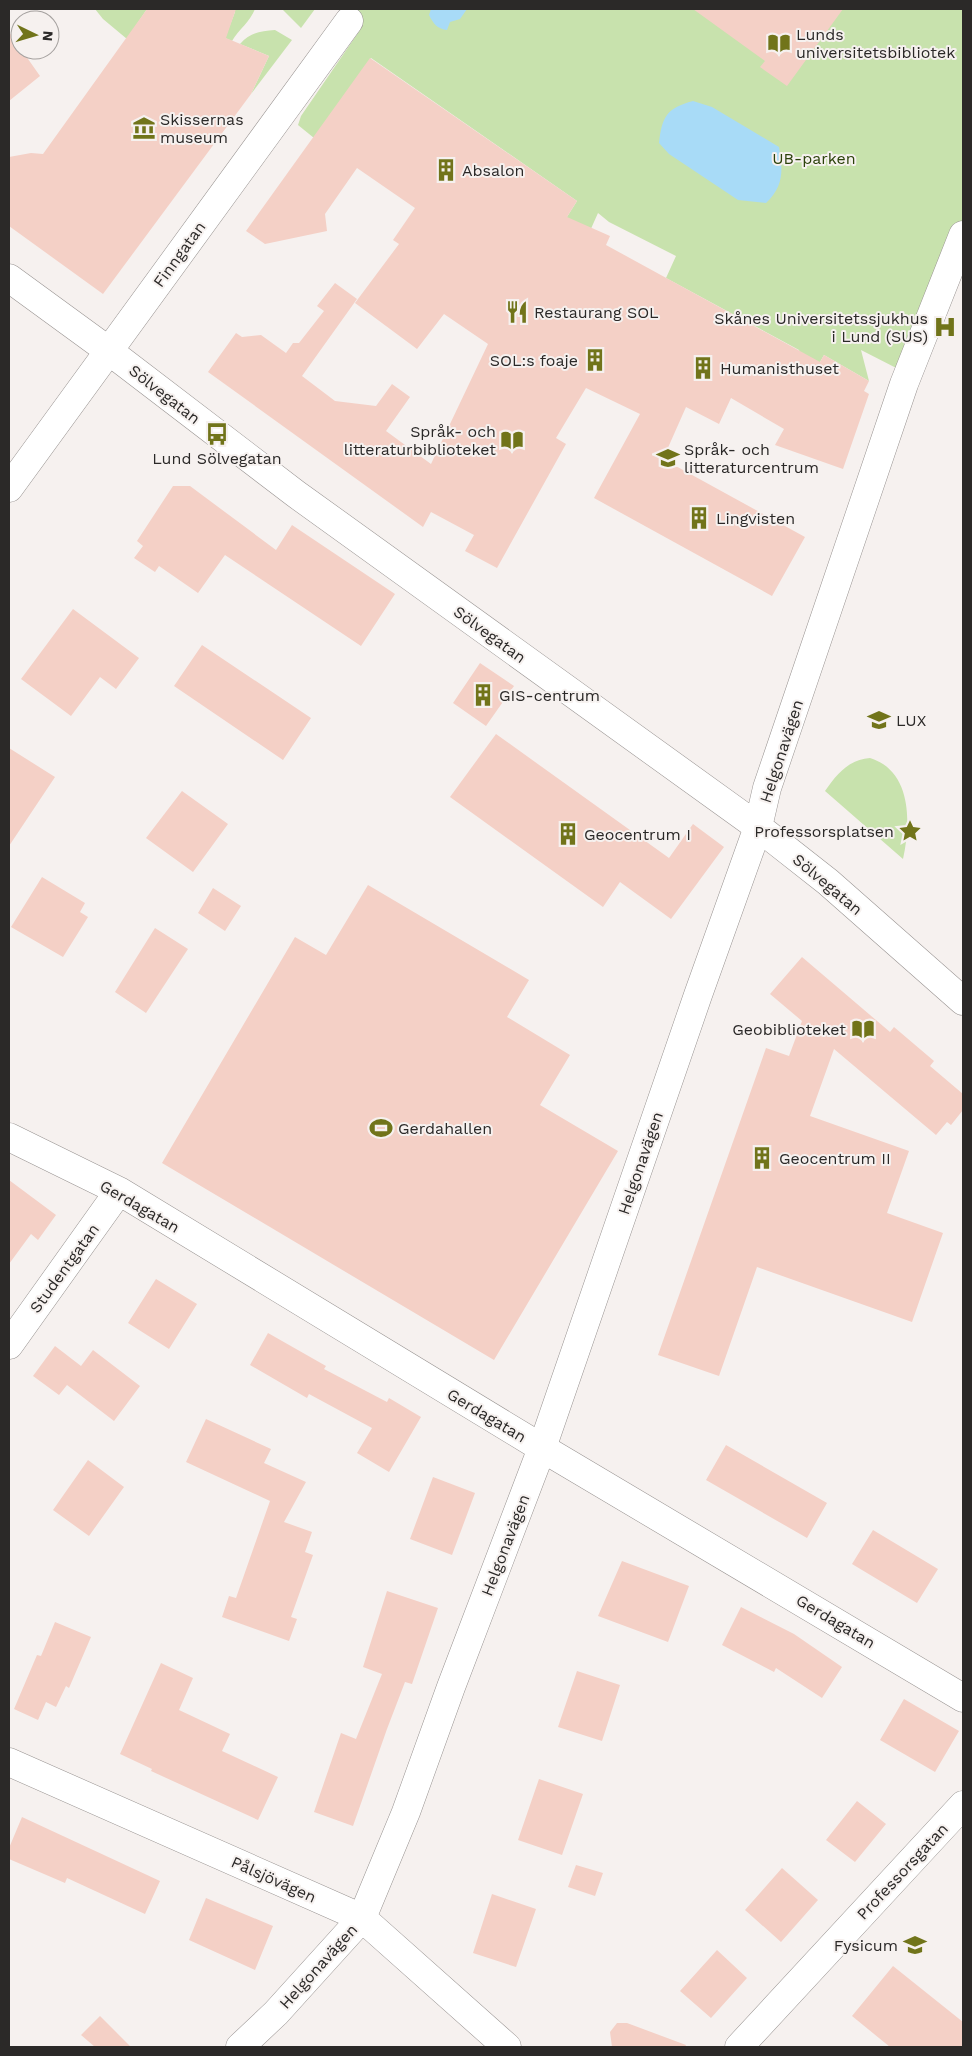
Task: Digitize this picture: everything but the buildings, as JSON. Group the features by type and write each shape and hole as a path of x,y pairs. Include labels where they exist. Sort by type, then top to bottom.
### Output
{"street":[{"name":"Finngatan","path":"9,488 349,21"},
{"name":"Helgonavägen","path":"240,2047 276,2013 362,1918 406,1812 451,1687 542,1448 758,827 767,788 899,398 963,235"},
{"name":"Sölvegatan","path":"9,278 109,351 296,494 758,827 828,882 963,1001"},
{"name":"Gerdagatan","path":"9,1137 119,1191 542,1448 963,1698"},
{"name":"Studentgatan","path":"9,1345 119,1191"},
{"name":"Pålsjövägen","path":"9,1762 362,1918 507,2047"},
{"name":"Professorsgatan","path":"739,2047 963,1805"}],"green space":[{"path":"95,9 147,9 127,39 103,19"},
{"path":"225,9 255,9 232,41 225,38 235,12"},
{"path":"282,9 315,9 301,28"},
{"name":"UB-parken","path":"358,9 963,9 963,235 908,374 861,350 869,381 824,355 808,383 799,350 666,278 676,256 609,222 598,213 569,278 560,228 577,201 371,58 314,138 298,125 301,116 360,30 349,21"},
{"path":"275,30 292,40 251,94 269,56 240,44 256,33"},
{"path":"870,758 884,765 894,774 901,786 907,815 906,845 903,859 825,791 834,779 849,765 862,759"}],"water":[{"path":"431,9 467,9 460,19 450,22 447,30 438,27 434,23 429,15"},
{"path":"693,101 712,107 779,147 781,177 772,197 766,203 738,200 669,154 659,143 662,126 667,114 677,107"}],"place":[{"name":"Lunds universitetsbibliotek","path":"779,43"},
{"name":"Skissernas museum","path":"144,128"},
{"name":"Absalon","path":"446,170"},
{"name":"Restaurang SOL","path":"517,312"},
{"name":"Skånes Universitetssjukhus i Lund (SUS)","path":"945,327"},
{"name":"SOL:s foaje","path":"595,360"},
{"name":"Humanisthuset","path":"703,368"},
{"name":"Lund Sölvegatan","path":"217,434"},
{"name":"Språk- och litteraturbiblioteket","path":"512,440"},
{"name":"Språk- och litteraturcentrum","path":"668,458"},
{"name":"Lingvisten","path":"699,518"},
{"name":"GIS-centrum","path":"483,695"},
{"name":"LUX","path":"879,720"},
{"name":"Professorsplatsen","path":"910,831"},
{"name":"Geocentrum I","path":"568,834"},
{"name":"Geobiblioteket","path":"863,1029"},
{"name":"Gerdahallen","path":"381,1128"},
{"name":"Geocentrum II","path":"762,1158"},
{"name":"Fysicum","path":"915,1945"}]}
